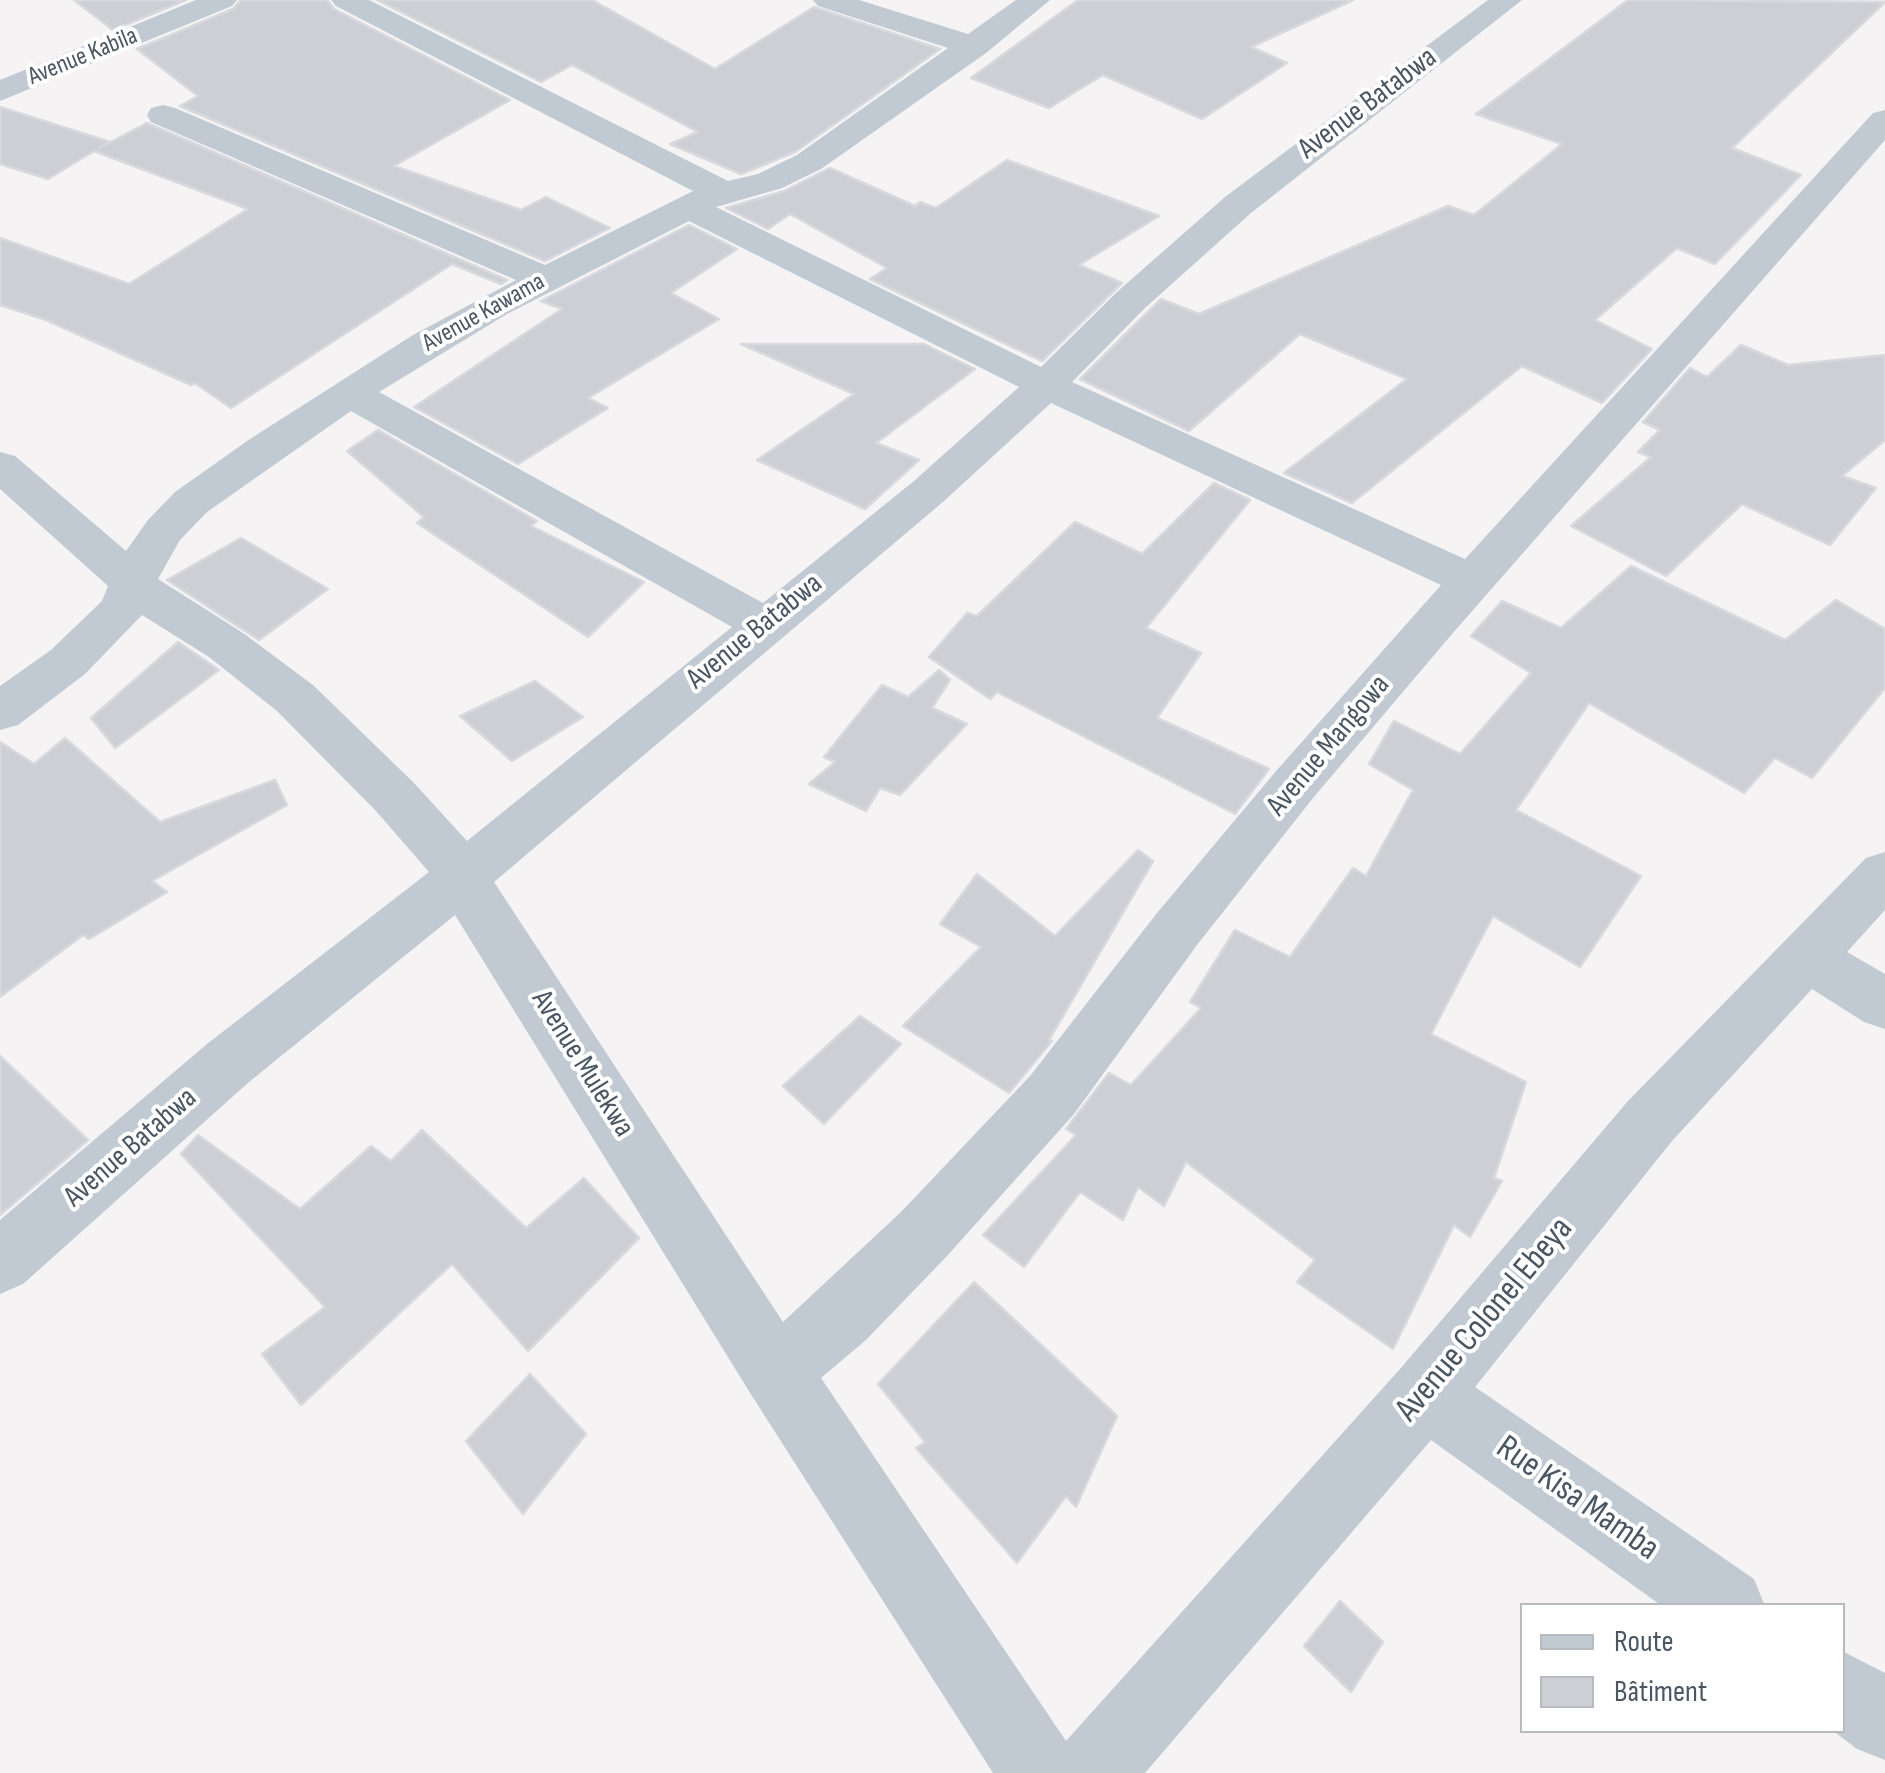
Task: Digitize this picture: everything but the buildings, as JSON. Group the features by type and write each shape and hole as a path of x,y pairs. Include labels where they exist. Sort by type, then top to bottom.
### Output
{"street":[{"name":"Avenue Kabila","path":"2,87 222,0"},
{"path":"346,0 1046,385 1472,581"},
{"path":"828,0 975,46"},
{"name":"Avenue Kawama","path":"0,712 68,662 121,610 164,530 191,502 348,392 427,343 546,279 706,200 770,182 808,162 975,46 1034,0"},
{"name":"Avenue Batabwa","path":"0,1262 228,1063 930,491 1046,385 1131,300 1238,206 1507,0"},
{"path":"163,115 546,279"},
{"name":"Avenue Mangowa","path":"776,1372 842,1316 924,1234 1052,1095 1199,902 1472,581 1885,120"},
{"path":"348,392 764,624"},
{"name":"Avenue Mulekwa","path":"0,466 169,611 226,645 295,698 395,797 461,876 776,1372 1040,1773"},
{"name":"Avenue Colonel Ebeya","path":"1092,1773 1426,1394 1650,1120 1804,954 1885,874"},
{"path":"1804,954 1885,1004"},
{"name":"Rue Kisa Mamba","path":"1426,1394 1723,1603"},
{"path":"1845,1692 1885,1721"}]}
